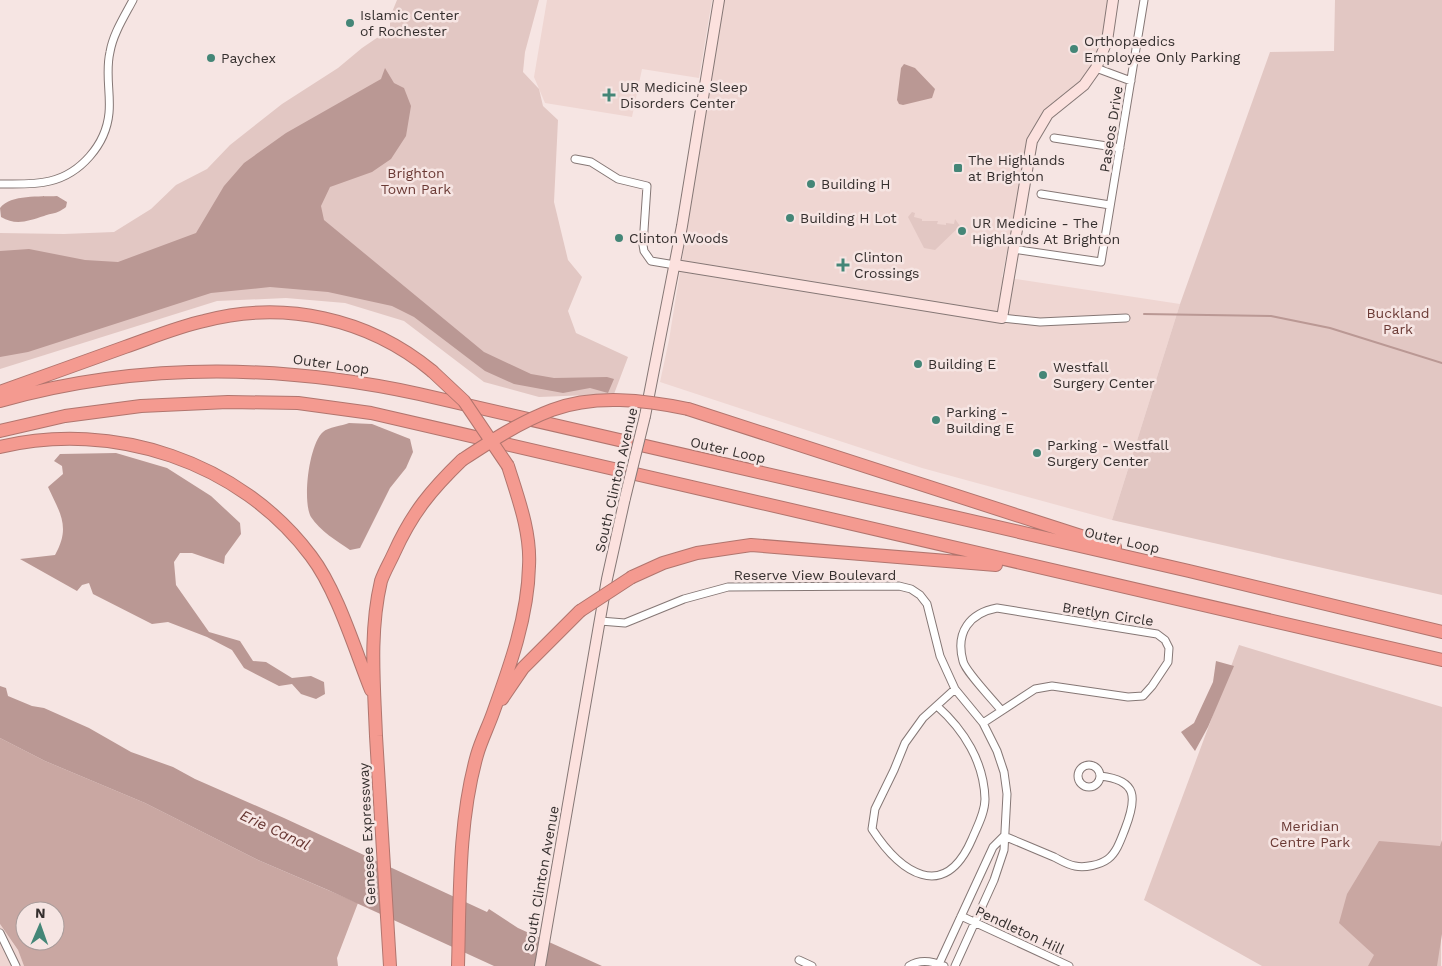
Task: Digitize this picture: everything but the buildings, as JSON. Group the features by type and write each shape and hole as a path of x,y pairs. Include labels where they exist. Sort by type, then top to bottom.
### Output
{"highway":[{"path":"0,392 192,324 251,313 300,314 347,324 392,343 432,371 464,402 508,466 525,525 529,566 524,611 515,645 493,714 477,755 471,784 462,866 458,966"},
{"name":"Outer Loop","path":"0,401 74,384 163,372 253,371 338,378 414,393 1189,571 1442,632"},
{"name":"Genesee Expressway","path":"390,966 381,839 372,646 382,580 412,515 437,485 462,460 519,426 553,409 581,403 618,400 655,402 688,409 1189,571"},
{"path":"0,431 65,416 141,406 228,402 298,403 371,413 430,425 1037,568 1442,660"},
{"path":"0,447 67,438 118,441 164,452 210,472 249,496 284,524 312,556 337,603 374,700"},
{"path":"493,714 523,668 580,611 632,576 663,562 697,553 751,546 780,546 1037,568"}],"street":[{"path":"0,184 34,184 59,178 79,166 94,152 104,135 109,115 107,73 110,51 133,0"},
{"name":"South Clinton Avenue","path":"540,966 600,621 625,498 645,416 675,265 719,0"},
{"path":"1002,318 1030,150 1036,132 1048,114 1084,85 1096,68 1107,41 1114,0"},
{"name":"Paseos Drive","path":"1013,249 1101,262 1144,0"},
{"path":"1096,68 1131,81"},
{"path":"1054,138 1120,148"},
{"path":"575,159 591,162 623,181 648,186 644,251 651,261 1002,318 1040,322 1126,318"},
{"path":"1041,194 1110,205"},
{"name":"Reserve View Boulevard","path":"600,621 625,623 684,599 728,588 899,586 910,589 920,595 927,604 940,656 955,690 983,723 1004,772 1007,794 1004,850 975,923 955,966"},
{"name":"Bretlyn Circle","path":"983,723 1035,689 1052,686 1128,697 1143,696 1168,662 1169,648 1165,640 1157,634 997,608 983,611 970,619 964,630 961,644 963,663 1001,710"},
{"path":"938,706 969,742 978,761 985,800 981,816 961,862 950,871 932,876 913,873 882,844 872,829 875,809 905,743 923,718 955,690"},
{"path":"909,966 916,961 941,965 993,846 1004,836 1075,866 1098,864 1110,858 1120,843 1133,809 1134,799 1132,791 1124,782 1117,778 1100,776"},
{"name":"Pendleton Hill","path":"961,916 1069,966"},
{"path":"0,933 16,966"},
{"path":"799,960 812,966"}],"shaded area":[{"path":"547,0 712,0 699,78 642,69 632,117 545,103 534,77"},
{"name":"Clinton Crossings","path":"724,0 1110,0 1098,56 1083,80 1046,110 1014,217 1002,277 1180,304 1112,520 922,468 660,382 669,340"},
{"path":"0,738 45,761 145,803 258,860 358,903 337,958 338,966 24,966 18,951 65,951 65,901 15,901 15,946 0,924"},
{"path":"1442,840 1442,934 1437,966 1368,966 1374,955 1339,923 1347,894 1379,841 1440,846"},
{"path":"0,924 15,946 15,951 18,951 24,966 0,966"}],"green space":[{"name":"Brighton Town Park","path":"397,0 539,0 525,52 523,72 539,89 543,106 558,120 554,202 568,260 582,277 568,311 576,333 628,357 614,394 539,397 484,382 404,321 345,303 286,298 217,301 0,369 0,233 64,234 114,232 151,209 176,185 207,169 230,145 282,104 338,68 362,48 390,29 390,17"},
{"name":"Buckland Park","path":"1335,0 1442,0 1442,595 1112,520 1180,304 1270,52 1334,51"},
{"path":"912,212 915,213 914,217 922,219 922,221 938,221 937,224 946,225 946,223 954,224 955,219 960,226 935,250 924,248 908,217"},
{"name":"Meridian Centre Park","path":"1239,645 1442,707 1441,966 1262,966 1144,900"}],"water":[{"path":"904,64 915,68 935,89 932,98 903,105 899,104 897,100 901,68"},
{"path":"385,68 394,83 404,88 411,106 406,136 391,159 372,172 330,187 321,206 324,220 484,352 531,374 554,378 607,377 614,379 608,393 590,388 563,393 514,384 485,371 414,317 392,306 328,292 270,287 211,293 28,352 0,357 0,251 29,249 85,260 118,262 196,233 224,186 244,163 286,133 381,79"},
{"path":"57,196 67,202 66,207 57,212 22,222 6,220 1,217 0,208 11,200 26,197"},
{"path":"349,423 372,424 410,439 413,452 406,468 390,488 360,548 350,550 319,527 311,517 307,499 308,473 318,438 325,430"},
{"path":"116,453 167,468 211,496 240,523 241,534 225,556 224,564 192,553 180,553 174,562 176,585 209,632 240,641 253,661 266,662 292,678 311,676 324,682 325,694 316,699 301,694 292,684 279,686 244,668 232,650 207,637 168,622 152,624 93,594 89,583 82,585 77,591 20,559 55,555 60,545 63,528 62,520 48,487 63,474 62,466 54,461 60,454"},
{"path":"1216,661 1234,666 1208,727 1195,751 1181,732 1194,723 1213,682"},
{"name":"Erie Canal","path":"0,686 6,688 8,696 32,706 44,708 89,728 131,752 173,767 195,779 487,912 489,909 518,928 602,966 494,966 258,860 145,803 45,761 0,738"}],"waterway":[{"path":"1144,314 1271,316 1330,328 1442,363"}],"place":[{"name":"Islamic Center of Rochester","path":"350,23"},
{"name":"Orthopaedics Employee Only Parking","path":"1074,49"},
{"name":"Paychex","path":"211,58"},
{"name":"UR Medicine Sleep Disorders Center","path":"609,95"},
{"name":"The Highlands at Brighton","path":"958,168"},
{"name":"Building H","path":"811,184"},
{"name":"Building H Lot","path":"790,218"},
{"name":"UR Medicine - The Highlands At Brighton","path":"962,231"},
{"name":"Clinton Woods","path":"619,238"},
{"name":"Clinton Crossings","path":"843,265"},
{"name":"Building E","path":"918,364"},
{"name":"Westfall Surgery Center","path":"1043,375"},
{"name":"Parking - Building E","path":"936,420"},
{"name":"Parking - Westfall Surgery Center","path":"1037,453"}]}
